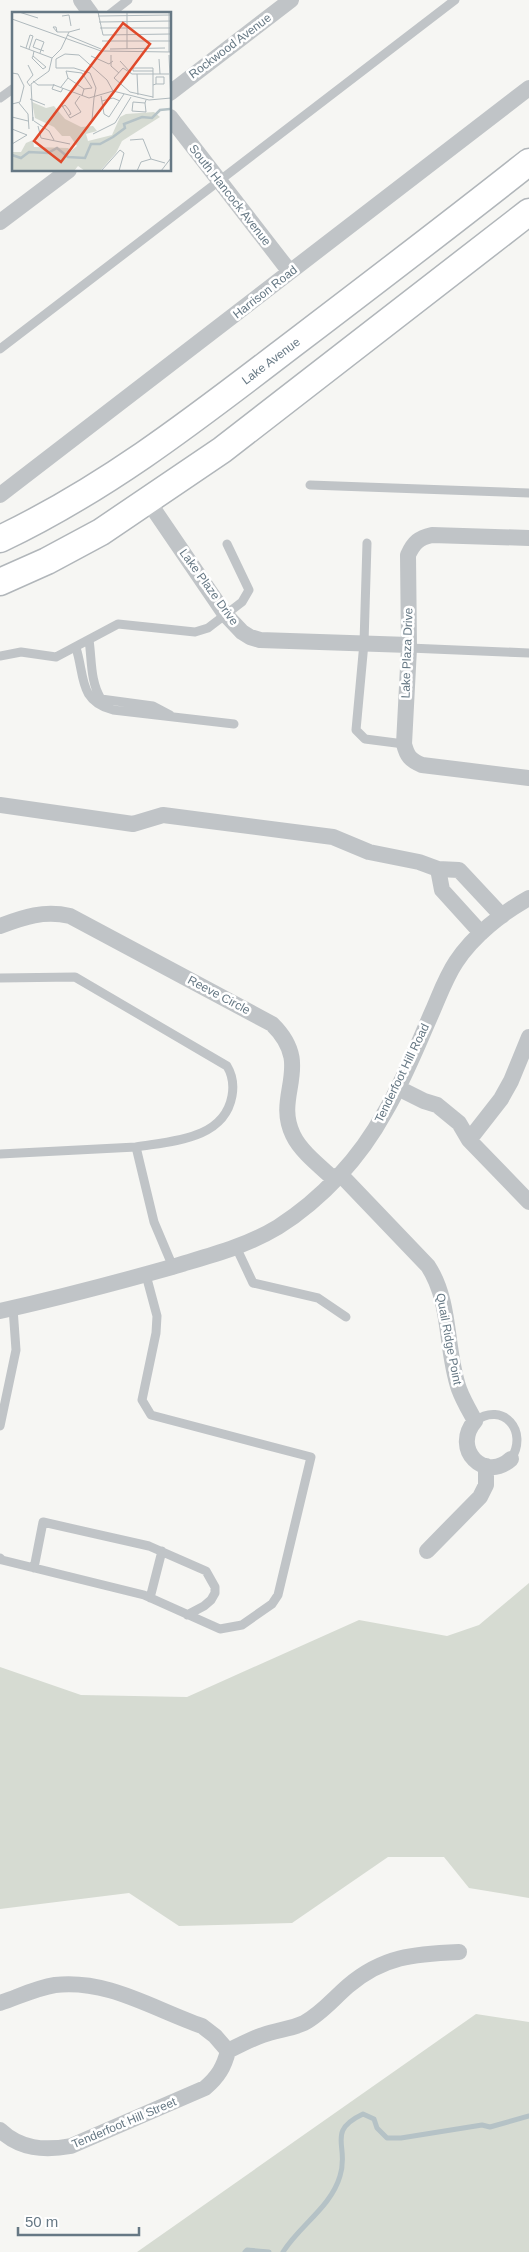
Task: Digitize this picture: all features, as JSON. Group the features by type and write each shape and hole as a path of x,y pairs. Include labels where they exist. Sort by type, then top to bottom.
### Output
{"main road":[{"name":"Lake Avenue","path":"0,539 49,516 132,464 230,392 529,162"},
{"path":"0,582 48,561 101,532 222,450 529,212"}],"street":[{"path":"80,0 89,12"},
{"name":"Rockwood Avenue","path":"171,92 291,0"},
{"name":"Harrison Road","path":"0,495 529,88"},
{"name":"South Hancock Avenue","path":"171,118 290,272"},
{"path":"0,222 68,171"},
{"name":"Lake Plaze Drive","path":"148,501 226,614 242,632 250,637 260,640 409,646"},
{"name":"Lake Plaza Drive","path":"404,744 409,646 408,555 413,544 421,538 432,535 529,538"},
{"path":"404,744 406,754 411,761 422,765 529,778"},
{"path":"0,805 133,824 163,815 333,837 369,852 419,862 438,869 459,870 502,916"},
{"path":"438,869 442,890 481,933"},
{"name":"Tenderfoot Hill Road","path":"7,1309 146,1275 236,1247 277,1227 301,1210 338,1177 374,1131 398,1088 445,982 456,962 481,933 529,898"},
{"name":"Reeve Circle","path":"0,926 43,913 70,916 272,1024 284,1035 292,1055 288,1115 293,1136 298,1144 338,1177"},
{"path":"469,1140 501,1099 511,1082 529,1037"},
{"path":"398,1088 424,1101 431,1112 452,1131 469,1140 529,1202"},
{"name":"Quail Ridge Point","path":"338,1177 428,1266 436,1280 442,1295 458,1388 474,1421"},
{"path":"474,1421 466,1437 466,1446 476,1462 486,1466 498,1466 511,1459"},
{"path":"427,1551 480,1497 486,1485 486,1466"},
{"path":"0,2003 53,1986 70,1984 108,1988 202,2026 215,2036 228,2051 265,2034 304,2023 318,2014 348,1986 382,1964 398,1957 459,1952"},
{"name":"Tenderfoot Hill Street","path":"0,2130 9,2139 38,2149 71,2146 206,2088 217,2078 225,2064 228,2051"}],"lane":[{"path":"113,12 128,0"},
{"path":"0,349 455,0"},
{"path":"0,98 12,89"},
{"path":"310,485 529,493"},
{"path":"367,543 364,643 356,730 365,739 404,744"},
{"path":"0,656 21,652 56,657 118,624 194,632 208,628 242,602 249,590 227,544"},
{"path":"89,640 93,662 92,679 100,698 153,706 174,717"},
{"path":"409,646 529,653"},
{"path":"76,648 82,664 82,681 87,692 100,707 234,724"},
{"path":"0,978 75,977 227,1066 233,1080 233,1089 227,1113 217,1124 188,1139 136,1147 0,1154"},
{"path":"136,1147 154,1222 173,1267"},
{"path":"236,1247 253,1284 318,1298 346,1317"},
{"path":"0,1558 150,1598 220,1629 242,1626 272,1604 281,1584 311,1457 151,1415 142,1400 156,1333 157,1316 146,1275"},
{"path":"0,1426 16,1350 7,1309"},
{"path":"474,1421 489,1414 495,1414 509,1420 515,1427 518,1437 518,1446 511,1459"},
{"path":"34,1568 43,1522 149,1546 206,1571 216,1587 215,1594 211,1600 187,1615"},
{"path":"150,1598 162,1551"}],"shaded area":[{"path":"529,1583 529,1898 469,1888 444,1857 388,1857 292,1923 179,1926 129,1893 0,1909 0,1667 81,1695 187,1697 359,1620 447,1636 479,1625"},
{"path":"476,2014 529,2022 529,2252 137,2252"}],"waterway":[{"path":"283,2252 322,2207 336,2187 342,2165 342,2134 345,2127 363,2114 374,2119 377,2128 387,2138 401,2138 482,2125 490,2127 529,2116"},
{"path":"245,2252 247,2250 269,2252"}]}
